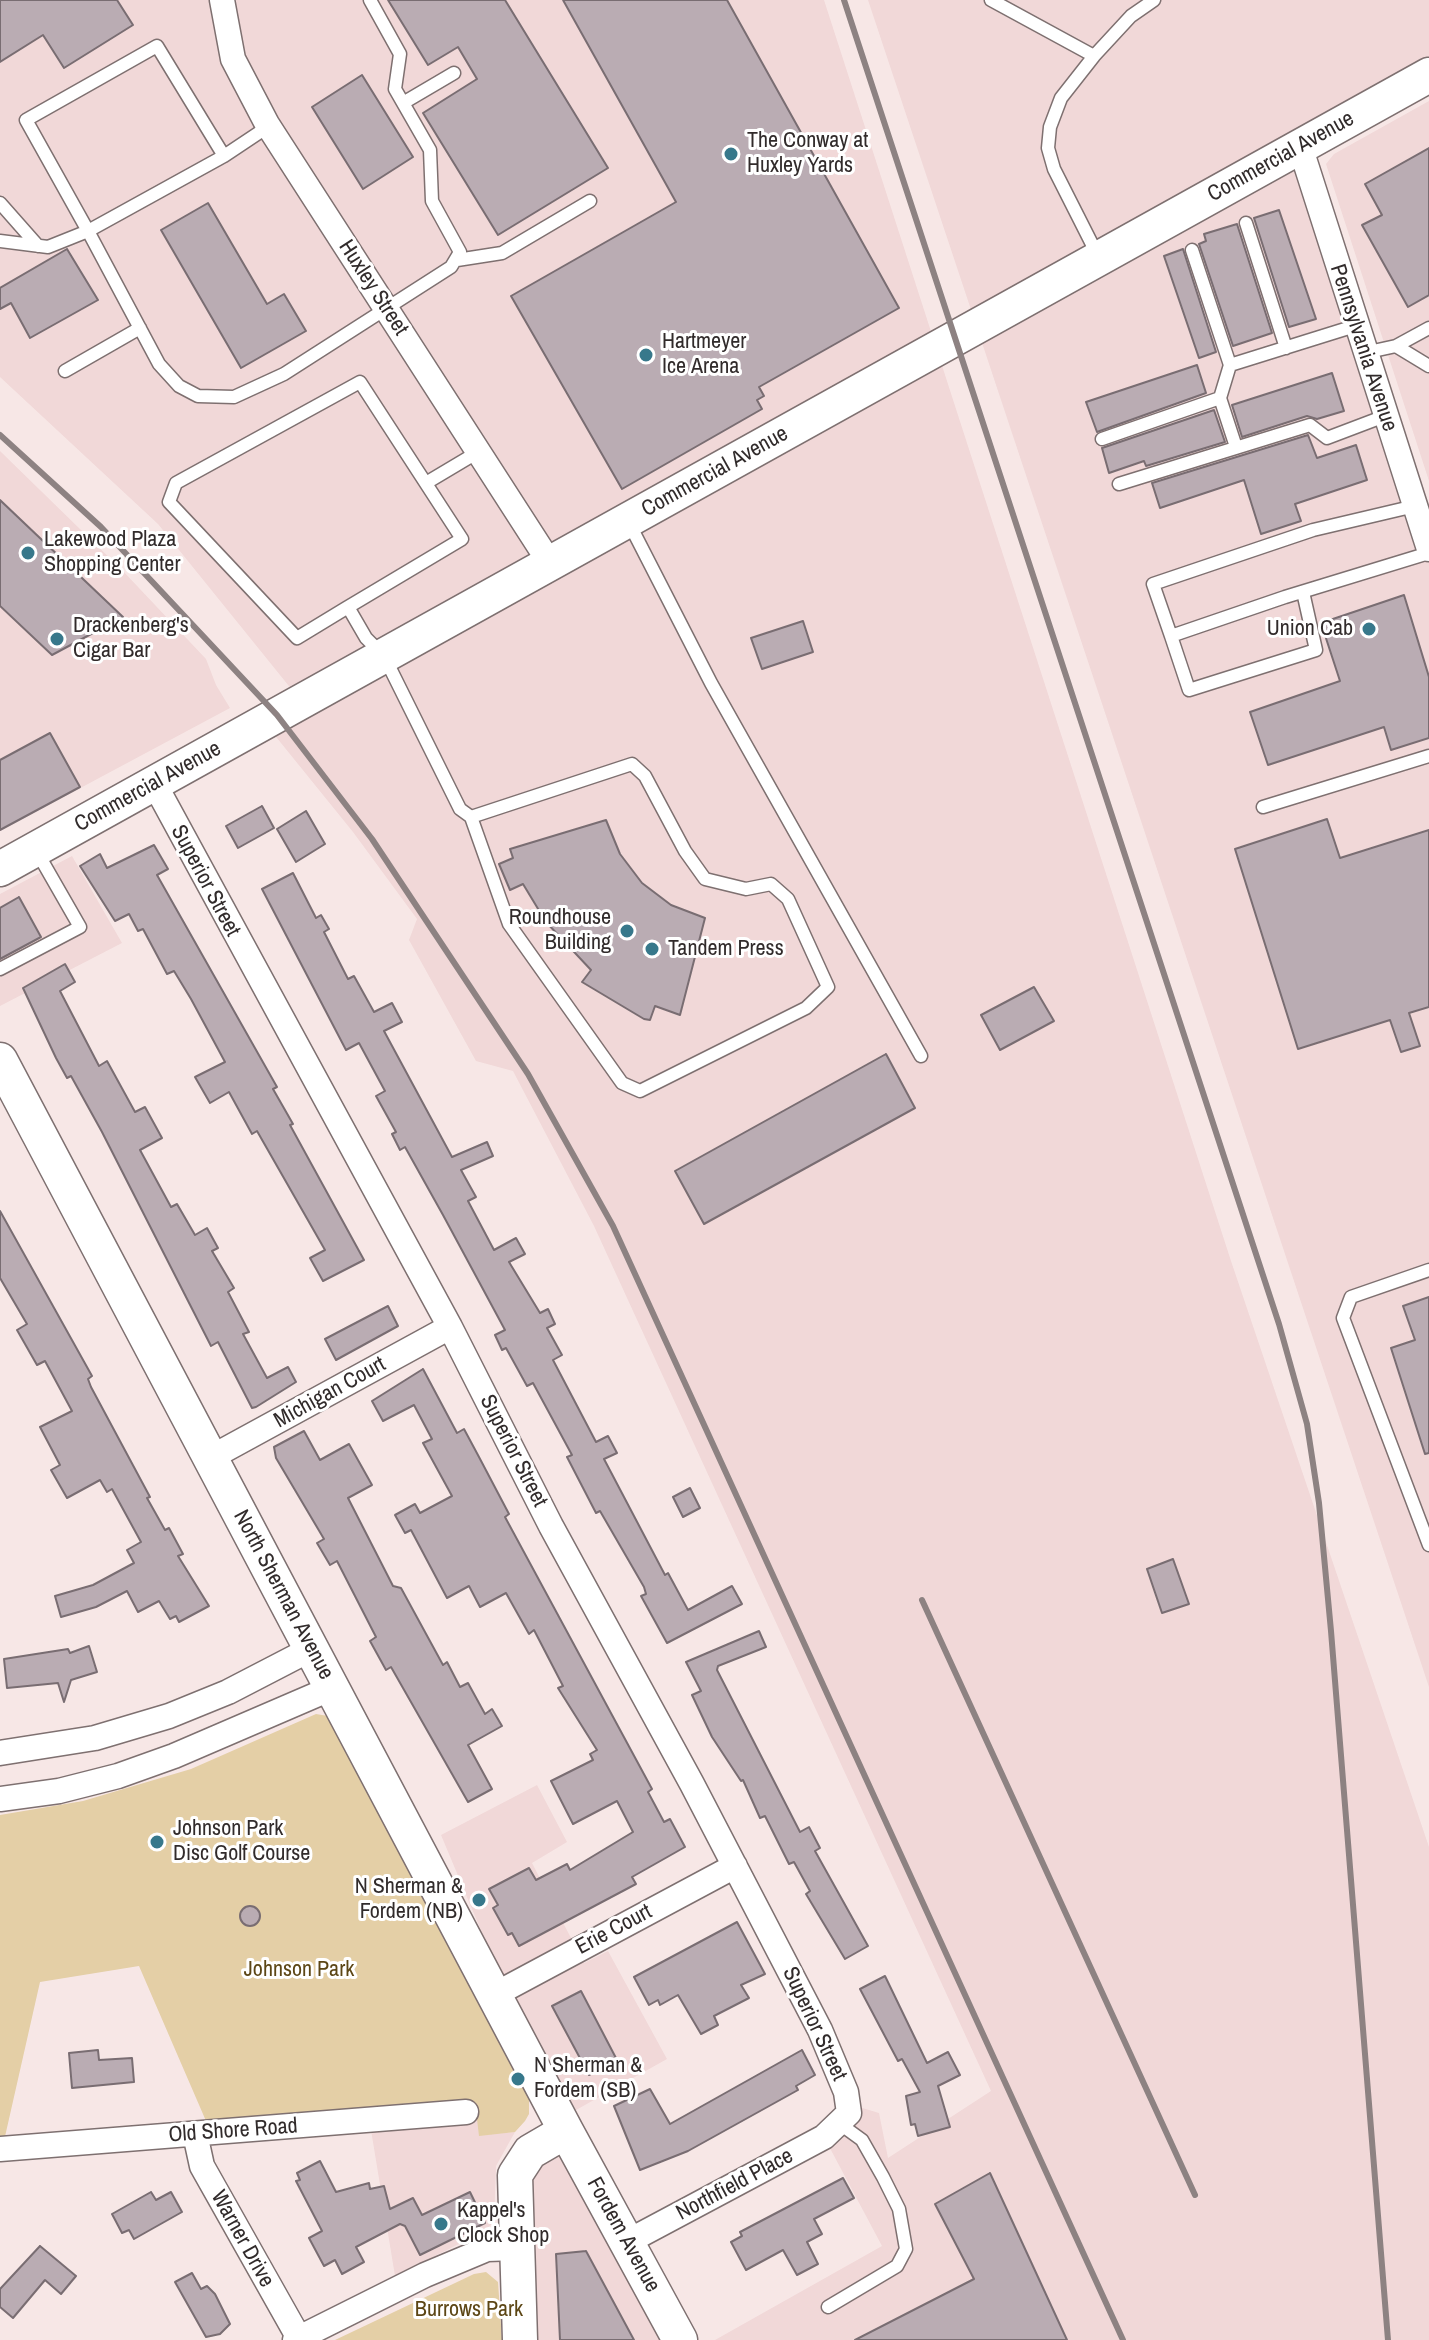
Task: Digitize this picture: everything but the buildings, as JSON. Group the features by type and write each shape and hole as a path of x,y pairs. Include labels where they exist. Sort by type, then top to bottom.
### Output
{"street":[{"name":"Huxley Street","path":"222,0 233,59 269,126 550,563"},
{"name":"Commercial Avenue","path":"0,869 1429,75"},
{"name":"Pennsylvania Avenue","path":"1300,146 1429,551"},
{"name":"Superior Street","path":"154,783 450,1327 551,1526 820,2030 846,2092 849,2113 840,2124"},
{"name":"North Sherman Avenue","path":"0,1060 566,2131"},
{"name":"Michigan Court","path":"210,1458 450,1327"},
{"path":"0,1753 95,1738 169,1716 311,1649"},
{"path":"240,1685 259,1719"},
{"path":"0,1799 59,1791 118,1776 332,1688"},
{"name":"Erie Court","path":"494,1995 735,1866"},
{"name":"Old Shore Road","path":"0,2149 466,2112"},
{"name":"Northfield Place","path":"627,2242 824,2137 840,2124"},
{"path":"520,2340 514,2197 518,2168 530,2152 566,2131"},
{"name":"Fordem Avenue","path":"566,2131 680,2340"},
{"name":"Warner Drive","path":"195,2134 202,2166 298,2339"},
{"path":"298,2339 425,2275 487,2249 516,2248"}],"lane":[{"path":"370,0 400,54 395,89 430,150 432,201 457,243 460,252 457,260"},
{"path":"991,0 1094,56"},
{"path":"1099,258 1054,169 1048,148 1050,127 1061,98 1094,56 1131,16 1154,0"},
{"path":"224,156 157,46 26,120 159,364 179,386 198,396 234,397 284,374 457,260 502,253 590,201"},
{"path":"403,103 454,73"},
{"path":"0,241 48,247 88,231 224,156 269,126"},
{"path":"0,203 38,246"},
{"path":"1246,223 1286,348"},
{"path":"1192,250 1230,365 1220,398 1236,447"},
{"path":"1230,365 1355,326"},
{"path":"65,371 140,328"},
{"path":"1364,353 1396,346 1429,328"},
{"path":"1396,346 1429,366"},
{"path":"360,382 462,539 348,607 297,638 169,502 176,483 360,382"},
{"path":"1102,439 1220,398"},
{"path":"1119,484 1310,425 1327,438 1385,416"},
{"path":"426,483 478,452"},
{"path":"1303,592 1316,650 1189,690 1153,584 1313,530 1415,506"},
{"path":"628,520 711,683 921,1056"},
{"path":"1171,636 1429,551"},
{"path":"348,607 366,638 384,656 460,809 471,817 509,924 622,1083 640,1091 806,1008 828,987 788,899 771,884 746,889 705,879 685,851 645,776 632,764 471,817"},
{"path":"1263,807 1429,756"},
{"path":"0,969 80,927 36,849"},
{"path":"1429,1270 1351,1297 1343,1318 1429,1545"},
{"path":"828,2307 897,2266 906,2249 899,2209 883,2177 862,2140 840,2124"}],"shaded area":[{"path":"0,0 824,0 1231,1261 1429,1847 1429,2340 715,2340 882,2246 824,2137 849,2104 879,2113 888,2158 991,2091 594,1226 513,1071 476,1061 409,940 417,919 353,832 264,722 301,701 158,524 0,377"},
{"path":"868,0 1429,0 1429,75 1300,147 1429,549 1429,1687"},
{"path":"1429,101 1429,481 1326,164 1334,154"},
{"path":"0,451 122,570 206,659 216,685 230,708 0,831"},
{"path":"72,856 122,943 0,1006 0,894"},
{"path":"537,1785 567,1842 532,1863 584,1963 608,1951 667,2059 560,2119 441,1835"},
{"path":"477,2116 480,2135 515,2132 496,2166 494,2222 483,2232 395,2276 371,2130"},
{"path":"566,2131 680,2340 520,2340 518,2168"}],"green space":[{"name":"Johnson Park","path":"316,1714 328,1716 529,2096 529,2114 525,2121 515,2132 479,2136 476,2111 206,2121 139,1966 40,1982 4,2141 0,2141 0,1815 83,1801 191,1769"},
{"name":"Burrows Park","path":"486,2272 498,2282 502,2340 335,2340 474,2274"}],"railway":[{"path":"844,0 1279,1324 1307,1424 1319,1503 1331,1631 1388,2340"},
{"path":"0,435 101,527 277,715 372,839 528,1074 613,1226 1123,2340"},
{"path":"922,1600 1195,2195"}],"place":[{"name":"The Conway at Huxley Yards","path":"731,154"},
{"name":"Hartmeyer Ice Arena","path":"646,355"},
{"name":"Lakewood Plaza Shopping Center","path":"28,553"},
{"name":"Union Cab","path":"1369,629"},
{"name":"Drackenberg's Cigar Bar","path":"57,639"},
{"name":"Roundhouse Building","path":"627,931"},
{"name":"Tandem Press","path":"652,949"},
{"name":"Johnson Park Disc Golf Course","path":"157,1842"},
{"name":"N Sherman & Fordem (NB)","path":"479,1900"},
{"name":"N Sherman & Fordem (SB)","path":"518,2079"},
{"name":"Kappel's Clock Shop","path":"441,2224"}]}
